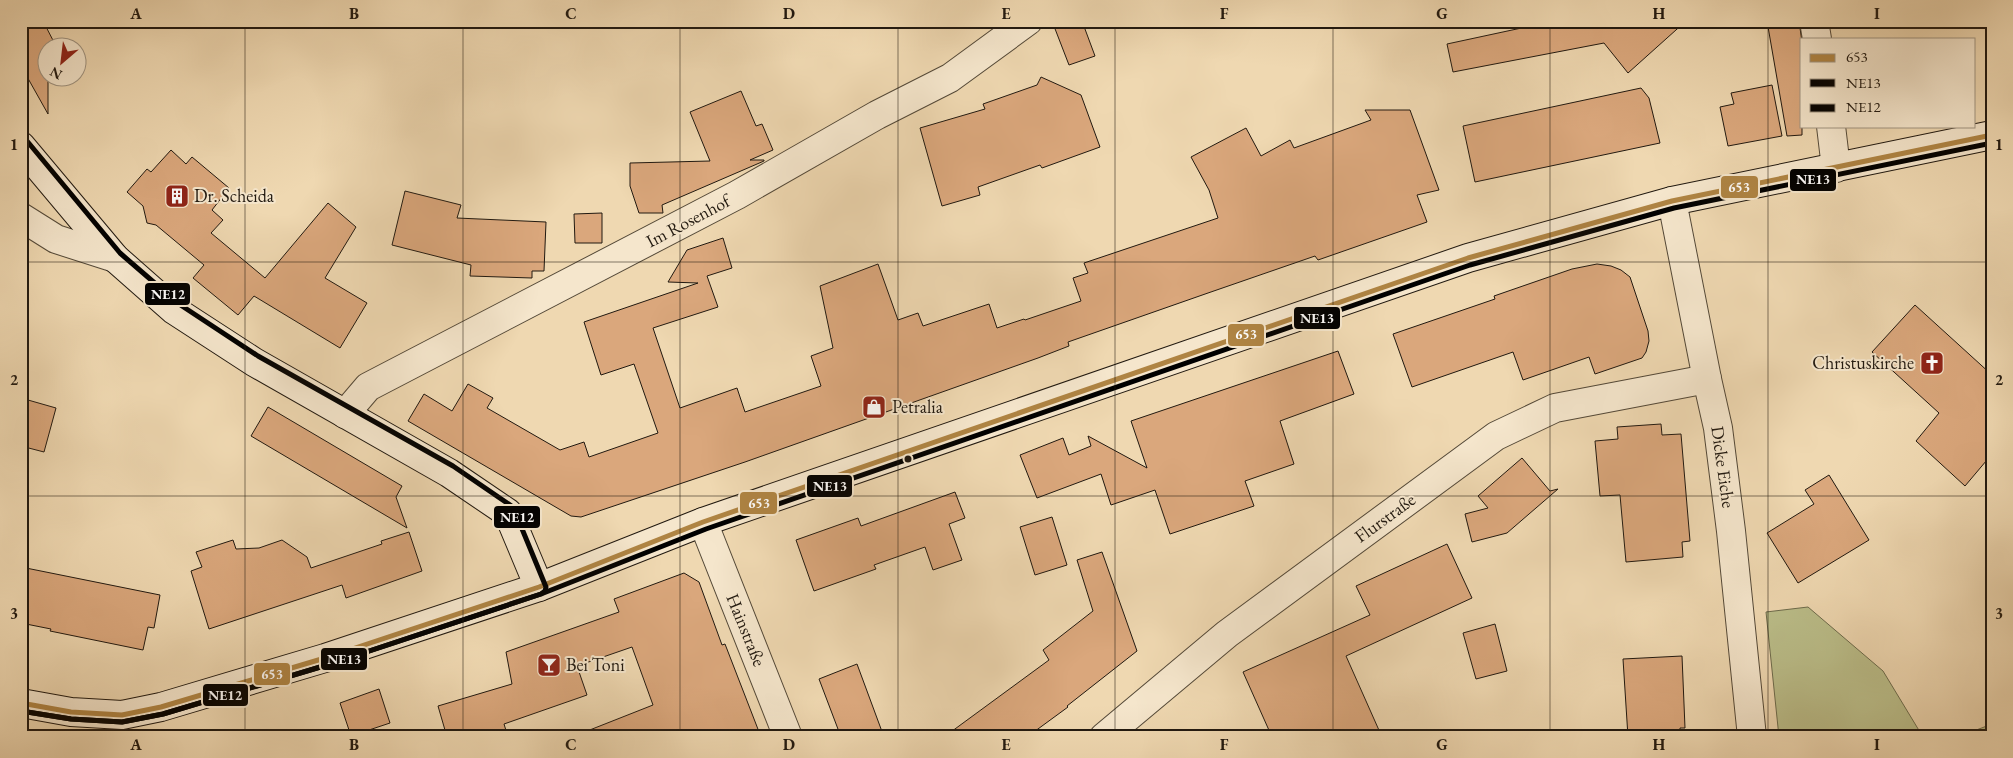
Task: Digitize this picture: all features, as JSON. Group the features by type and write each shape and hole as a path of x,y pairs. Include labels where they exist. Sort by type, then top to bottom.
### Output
{"street":[{"name":"Im Rosenhof","path":"345,414 368,387 737,195 851,130 950,78 1028,21"},
{"path":"1814,21 1817,38"},
{"path":"1831,128 1836,168"},
{"path":"21,703 71,712 122,714 161,707 325,658 540,587 703,522 1468,258 1672,201 1992,135"},
{"path":"21,146 115,258 174,310 254,362 449,473 508,513 540,587"},
{"name":"Dicke Eiche","path":"1672,201 1706,379 1720,437 1752,737"},
{"path":"21,217 56,240 115,258"},
{"name":"Flurstraße","path":"1104,737 1227,634 1496,436 1555,408 1706,379"},
{"name":"Hainstraße","path":"703,522 788,737"}],"green space":[{"path":"1808,607 1883,671 1923,737 1779,737 1766,612"},
{"path":"1992,724 1992,737 1958,737"}],"building":[{"path":"21,21 43,21 52,38 38,38 38,88 48,88 48,114 21,66"},
{"path":"1052,21 1082,21 1095,56 1069,65"},
{"path":"1554,21 1686,21 1628,73 1604,43 1453,72 1447,44"},
{"path":"1767,21 1799,21 1801,38 1800,128 1802,128 1802,135 1787,136"},
{"path":"1041,77 1081,95 1100,147 1042,168 1040,165 978,187 980,195 942,206 920,128 985,109 983,104 1037,85"},
{"path":"1772,85 1782,136 1728,146 1720,107 1734,104 1731,93"},
{"path":"1641,88 1649,98 1660,143 1475,182 1463,126"},
{"path":"741,91 756,126 762,124 773,150 750,160 764,161 662,205 663,213 639,213 630,186 630,163 710,161 690,112"},
{"path":"1365,110 1410,110 1439,190 1417,195 1427,222 1318,260 1315,256 1208,293 1068,342 1069,346 1038,358 745,462 581,517 571,516 408,421 424,394 452,411 468,384 493,398 487,408 560,450 584,442 589,457 658,433 634,364 601,375 584,322 698,283 668,282 687,250 723,238 732,268 707,276 718,307 653,328 680,408 737,388 745,412 821,386 811,356 833,348 820,286 878,264 898,320 918,313 923,326 989,304 997,328 1025,320 1081,301 1073,278 1088,273 1084,263 1218,218 1209,190 1191,157 1246,128 1261,156 1290,140 1294,148 1371,120"},
{"path":"171,150 186,164 192,157 229,188 212,210 223,220 211,233 265,278 328,203 356,227 325,278 367,303 340,348 254,296 238,315 193,278 204,265 156,225 147,223 143,206 127,192 147,169 151,172"},
{"path":"405,191 461,205 457,218 546,222 544,271 532,271 532,278 470,276 471,265 392,245"},
{"path":"602,213 602,243 575,243 574,214"},
{"path":"1597,264 1611,266 1621,270 1630,277 1648,331 1649,341 1642,358 1595,374 1589,357 1523,380 1513,352 1412,387 1393,334 1495,299 1494,296 1572,269"},
{"name":"Christuskirche","path":"1915,305 1992,375 1992,454 1965,486 1916,441 1939,413 1872,352"},
{"path":"1338,351 1354,394 1280,421 1294,464 1245,481 1254,506 1170,534 1155,490 1111,505 1101,474 1037,498 1020,455 1063,438 1069,455 1091,446 1088,436 1147,468 1131,421"},
{"path":"21,398 56,408 44,452 21,446"},
{"path":"268,407 402,486 396,497 407,528 251,436"},
{"path":"1661,424 1662,435 1681,434 1690,541 1682,542 1683,557 1626,562 1620,495 1600,496 1595,441 1618,439 1617,427"},
{"path":"1522,458 1550,491 1558,489 1507,533 1472,542 1465,514 1488,508 1478,496"},
{"path":"1829,475 1869,540 1798,583 1767,533 1814,504 1805,490"},
{"path":"955,492 965,518 949,524 962,560 933,570 925,547 874,565 876,569 814,591 796,540 858,518 861,526"},
{"path":"1052,517 1067,565 1035,575 1020,527"},
{"path":"409,532 422,571 346,598 342,585 209,629 191,571 202,567 196,552 233,540 236,549 259,548 282,540 307,557 311,568 382,544 381,541"},
{"path":"1447,544 1472,598 1346,656 1382,737 1272,737 1243,672 1370,615 1356,586"},
{"path":"1102,552 1137,651 1068,707 1027,737 944,737 1049,660 1043,650 1093,611 1077,560"},
{"path":"21,567 160,595 154,628 148,627 143,650 50,631 51,629 21,623"},
{"path":"684,573 699,582 722,645 725,644 761,737 578,737 577,735 653,705 632,647 577,666 587,695 504,724 508,737 447,737 438,706 512,684 506,652 619,612 614,599"},
{"path":"1495,624 1507,671 1476,679 1463,633"},
{"path":"1682,656 1685,728 1680,728 1680,737 1628,737 1623,659"},
{"path":"857,664 884,737 841,737 819,679"},
{"path":"379,689 390,723 351,736 340,703"}],"transit line":[{"name":"653","path":"21,703 71,712 122,715 161,707 325,658 539,587 703,522 1468,258 1672,201 1992,135"},
{"name":"NE12","path":"21,711 71,719 122,722 163,714 327,665 541,594 545,591 546,587 513,507 453,466 258,356 179,304 120,253 27,141"},
{"name":"NE13","path":"21,711 71,719 122,722 163,714 327,665 541,594 706,529 1470,265 1674,208 1992,143"}],"place":[{"name":"Dr. Scheida","path":"177,196"},
{"name":"Christuskirche","path":"1932,363"},
{"name":"Petralia","path":"874,407"},
{"name":"Bei Toni","path":"549,665"}]}
